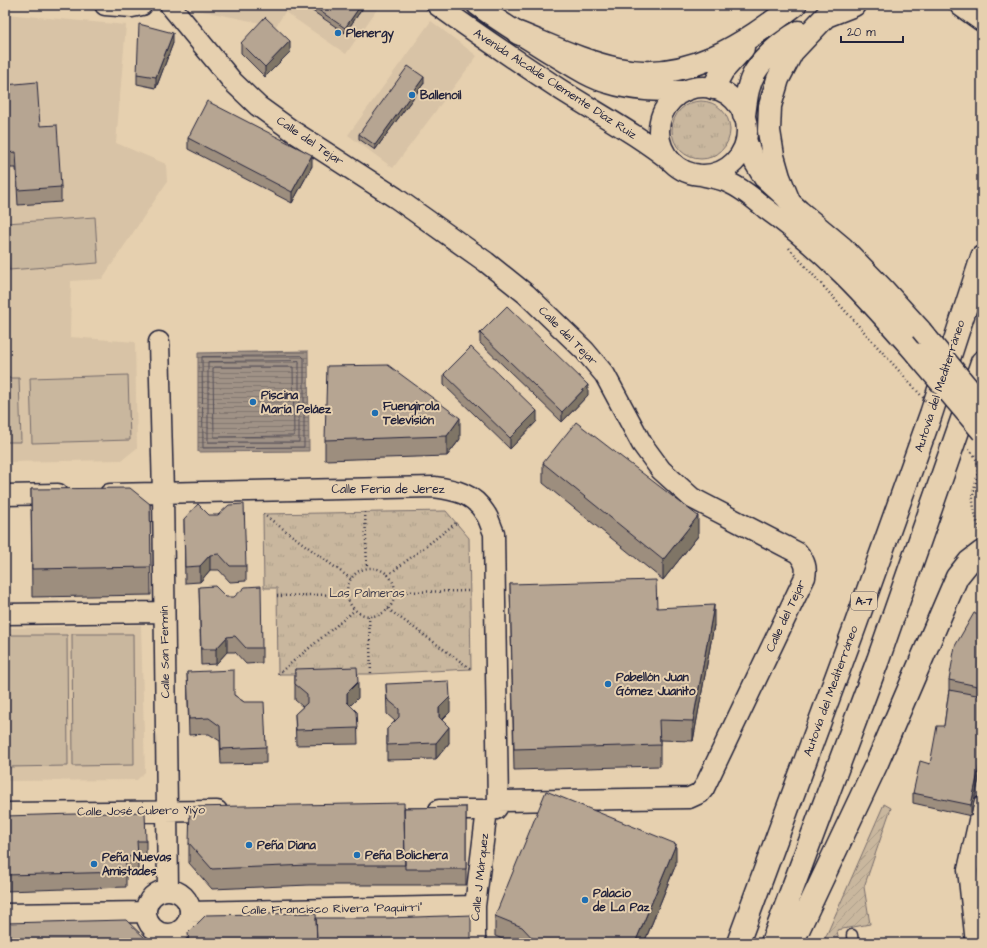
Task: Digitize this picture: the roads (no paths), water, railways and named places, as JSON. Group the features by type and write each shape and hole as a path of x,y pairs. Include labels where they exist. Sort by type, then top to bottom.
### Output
{"highway":[{"path":"518,33 580,57 619,69 654,72 686,68 719,55 756,34 795,5"},
{"path":"744,115 748,92 755,73 773,51 796,34 826,16 854,5"},
{"path":"961,5 982,20"},
{"path":"788,199 779,177 773,156 769,131 770,106 778,80 792,52 826,16"},
{"path":"713,88 723,70 756,34"},
{"name":"Autovía del Mediterráneo","path":"738,943 854,630 929,421 982,257"},
{"name":"A-7","path":"772,943 878,660 982,362"},
{"path":"792,943 877,763 957,577 981,543"}],"street":[{"path":"105,5 132,7 142,5"},
{"name":"Calle del Tejar","path":"170,5 232,82 258,106 294,132 396,198 486,262 548,314 585,350 605,375 642,444 661,470 692,498 798,553 804,560 806,569 805,578 708,781 700,793 689,798 492,807"},
{"name":"Avenida Alcalde Clemente Díaz Ruiz","path":"437,5 558,88 654,148 673,163"},
{"name":"Avenida Alcalde Clemente Díaz Ruiz","path":"478,5 518,33 574,68 607,83 633,89 684,91"},
{"path":"695,174 708,175 721,171 732,164 741,153 746,140 747,128 744,115 737,103 726,93 713,88 698,87 684,91 672,100 663,112 659,127 660,142 665,154 673,163 683,170 695,174 725,181 739,188 788,224 834,265 871,303 982,432"},
{"path":"746,140 755,163 764,178 843,247 884,289 921,330 982,404"},
{"name":"Calle San Fermín","path":"159,342 163,493 168,890"},
{"name":"Calle Feria de Jerez","path":"96,494 434,487 454,490 470,496 486,513 494,533 492,807"},
{"path":"5,495 73,494"},
{"path":"5,614 164,612"},
{"path":"424,810 492,807"},
{"name":"Calle J Márquez","path":"475,943 475,906 492,807"},
{"path":"976,943 968,870 982,807"},
{"name":"Calle José Cubero Yiyo","path":"5,813 237,811"},
{"path":"168,890 181,894 186,899 190,912 186,925 168,938 150,925 146,912 150,899 154,894 168,890"},
{"name":"Calle Francisco Rivera \"Paquirri\"","path":"190,912 475,906"},
{"path":"5,914 146,912"}],"water":[{"name":"Piscina María Peláez","path":"308,351 309,451 198,452 198,353"}],"place":[{"name":"Plenergy","path":"338,33"},
{"name":"Ballenoil","path":"412,95"},
{"name":"Piscina María Peláez","path":"253,402"},
{"name":"Fuengirola Televisión","path":"375,413"},
{"name":"Pabellón Juan Gómez Juanito","path":"608,684"},
{"name":"Peña Diana","path":"249,845"},
{"name":"Peña Bolichera","path":"357,855"},
{"name":"Peña Nuevas Amistades","path":"94,864"},
{"name":"Palacio de La Paz","path":"585,900"}],"park label":[{"name":"Las Palmeras","path":"367,593"}]}
